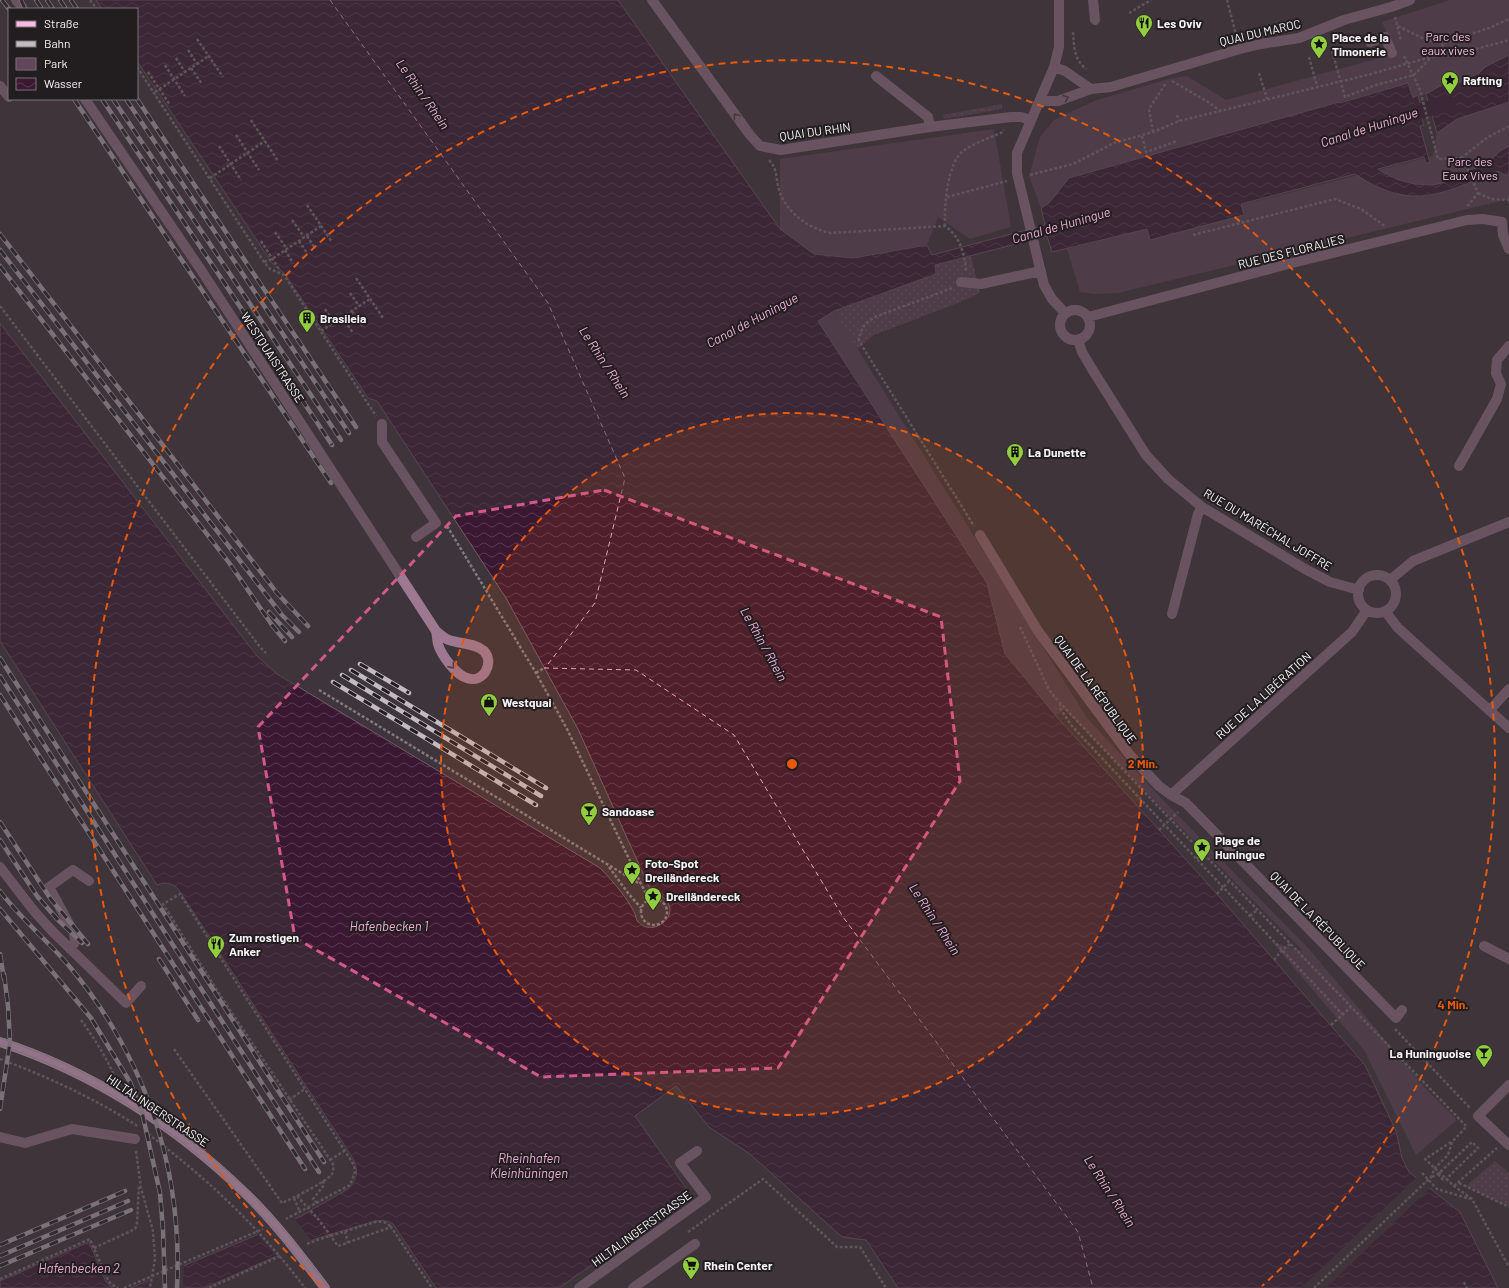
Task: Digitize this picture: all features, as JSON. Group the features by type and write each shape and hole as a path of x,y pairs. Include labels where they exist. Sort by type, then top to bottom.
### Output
{"main road":[{"name":"HILTALINGERSTRASSE","path":"0,1042 67,1068 100,1085 175,1134 209,1160 246,1194 271,1220 325,1288"}],"street":[{"path":"16,0 23,8"},
{"name":"QUAI DU RHIN","path":"652,0 750,135 760,146 781,150 930,127 1011,117 1021,117 1030,120"},
{"path":"1059,0 1059,47 1054,67 1017,152 1017,174 1044,285 1052,299 1065,313"},
{"path":"1093,0 1096,20"},
{"name":"QUAI DU MAROC","path":"1040,101 1058,101 1091,89 1111,87 1240,49 1299,38 1344,20 1410,0"},
{"path":"1369,39 1370,42 1385,37 1392,53"},
{"path":"1054,67 1065,71 1091,89"},
{"path":"876,76 928,117 930,127"},
{"path":"0,86 8,95"},
{"name":"WESTQUAISTRASSE","path":"86,100 205,276 436,631 449,640 471,645 482,650 488,659 488,665 483,675 472,679 467,678 456,671 448,662 438,644 436,631"},
{"path":"1506,219 1503,235 1509,249"},
{"name":"RUE DES FLORALIES","path":"1088,317 1292,263 1467,220 1506,219"},
{"path":"961,282 981,284 1041,271"},
{"path":"1074,310 1082,311 1088,317 1090,324 1089,331 1085,337 1078,340 1070,340 1063,335 1060,327 1061,319 1065,313 1074,310"},
{"name":"RUE DU MARÉCHAL JOFFRE","path":"1078,340 1082,352 1092,369 1146,455 1168,479 1202,507 1305,569 1330,582 1358,590"},
{"path":"1458,466 1497,399 1501,384 1496,373 1497,360 1509,346"},
{"path":"382,424 382,442 436,523 416,537"},
{"path":"1172,614 1198,514 1202,507"},
{"path":"1390,580 1413,561 1509,522"},
{"name":"QUAI DE LA RÉPUBLIQUE","path":"980,535 1025,612 1079,689 1129,754 1159,786 1171,795 1186,803 1396,1018 1402,1010"},
{"path":"1374,575 1386,577 1390,580 1396,591 1396,597 1390,607 1376,613 1367,610 1360,603 1358,590 1364,580 1374,575"},
{"name":"RUE DE LA LIBÉRATION","path":"1171,795 1352,632 1367,610"},
{"path":"1385,610 1398,628 1509,728"},
{"path":"1490,710 1509,689"},
{"path":"0,866 34,911 70,949 102,978 126,1003 141,986"},
{"path":"70,949 75,942 74,933 49,887 73,870 89,881"},
{"path":"1484,946 1509,959"},
{"path":"1507,1143 1478,1116 1509,1085"},
{"path":"0,1138 25,1143 72,1129 135,1139"},
{"name":"HILTALINGERSTRASSE","path":"580,1288 706,1197 680,1163 697,1151"},
{"path":"633,1288 695,1244"}],"path":[{"path":"90,0 96,8"},
{"path":"1129,13 1151,0"},
{"path":"1226,0 1240,49"},
{"path":"1398,26 1426,40 1445,43 1490,28 1509,19"},
{"path":"1072,31 1074,54 1082,66 1087,70"},
{"path":"197,39 223,77"},
{"path":"1028,176 1073,164 1114,143 1142,136 1179,121 1434,56 1461,53 1509,40"},
{"path":"1332,51 1345,97 1376,84 1414,75 1445,43"},
{"path":"188,50 197,64"},
{"path":"155,92 209,56"},
{"path":"1309,57 1317,86"},
{"path":"176,58 185,72"},
{"path":"165,65 185,96"},
{"path":"191,68 202,84"},
{"path":"148,72 170,105"},
{"path":"1259,73 1267,99"},
{"path":"1153,132 1149,109 1168,79 1208,102 1220,111"},
{"path":"1420,90 1438,159 1461,158 1488,137 1509,126"},
{"path":"1177,115 1179,121"},
{"path":"945,226 944,212 946,197 955,161 962,152 985,139 1002,132 1011,117"},
{"path":"251,120 278,161"},
{"path":"236,135 259,170"},
{"path":"1142,136 1146,152 1177,141"},
{"path":"210,178 265,141"},
{"path":"219,146 241,180"},
{"path":"765,156 774,166 778,187 786,205 810,226 831,233 945,226 955,234 961,244 966,268 961,282 956,287 875,317 867,322 862,329 859,335 859,341 980,535"},
{"path":"1461,158 1466,165 1478,193 1491,199 1509,200"},
{"path":"946,197 1007,181"},
{"path":"1467,220 1465,210 1478,193"},
{"path":"1193,235 1336,198 1362,209 1399,237"},
{"path":"308,205 332,242"},
{"path":"292,220 315,248"},
{"path":"264,262 272,259 321,226"},
{"path":"275,232 293,262"},
{"path":"299,241 307,253"},
{"path":"261,242 280,271"},
{"path":"356,278 383,318"},
{"path":"350,293 359,306"},
{"path":"321,332 370,299"},
{"path":"0,306 250,635 266,653"},
{"path":"325,309 334,323"},
{"path":"352,310 363,327"},
{"path":"342,317 352,333"},
{"path":"1025,612 1016,618 1049,690 1060,703 1202,853 1466,1126 1452,1142 1426,1159 1445,1180"},
{"path":"536,673 544,668"},
{"path":"319,690 640,884"},
{"path":"1060,703 1060,708 1068,721 1342,1014"},
{"path":"1159,830 1179,810"},
{"path":"1197,859 1202,853"},
{"path":"608,865 641,908 641,916 645,922 649,924 660,923 665,918 667,910 664,903 657,899 646,901 641,908"},
{"path":"1217,894 1229,881"},
{"path":"623,895 628,893"},
{"path":"174,1049 282,1203 329,1177 333,1170 332,1164 220,995 163,904 180,894 354,1165 355,1172 350,1185 282,1220"},
{"path":"1250,916 1257,910"},
{"path":"1274,960 1282,950 1290,944"},
{"path":"1330,1025 1351,1007"},
{"path":"81,1020 92,1035"},
{"path":"0,1059 44,1077 99,1103 138,1126 179,1156 246,1217 282,1258 305,1288"},
{"path":"289,1100 305,1089"},
{"path":"1431,1177 1435,1168 1448,1155 1452,1142"},
{"path":"1314,1288 1431,1177 1438,1174 1472,1142 1478,1148 1445,1180"},
{"path":"1454,1186 1507,1143"},
{"path":"329,1160 344,1151"},
{"path":"1422,1173 1437,1189 1472,1199"},
{"path":"1438,1174 1472,1199 1509,1267"},
{"path":"94,1248 136,1228 139,1177"},
{"path":"687,1233 763,1179 837,1247 860,1248 886,1288"},
{"path":"317,1203 314,1202 313,1199 324,1185 323,1180"},
{"path":"1459,1183 1509,1207"},
{"path":"295,1197 300,1212"},
{"path":"295,1197 314,1214 338,1246 391,1227"},
{"path":"302,1246 316,1240 382,1221 388,1223 391,1227 432,1288"},
{"path":"124,1288 268,1226"},
{"path":"345,1231 348,1243"},
{"path":"0,1279 90,1239 108,1280 111,1284 118,1288"},
{"path":"209,1288 281,1256"},
{"path":"150,1288 153,1270"},
{"path":"1464,1282 1467,1288"}],"highlighted area":[{"path":"604,490 941,617 960,781 778,1068 541,1077 295,938 258,727 456,516"}],"green space":[{"name":"Parc des eaux vives","path":"1450,0 1509,0 1509,55 1485,67 1479,73 1460,82 1444,84 1426,94 1413,98 1408,83 1069,178 1049,203 1041,208 1029,176 1040,137 1054,120 1094,101 1168,79 1187,76 1226,100 1390,55 1394,50 1382,22"},
{"name":"Parc des Eaux Vives","path":"1509,102 1509,199 1118,293 1095,294 1080,292 1067,249 1147,229 1150,240 1244,215 1241,205 1433,156 1437,133 1457,119"},
{"path":"1002,104 1002,109 944,119 943,115"},
{"path":"994,129 1011,227 970,239 938,217 927,245 853,258 814,254 780,229 780,159"},
{"path":"971,256 980,293 874,335 857,349 834,311 936,274 935,265"},
{"path":"834,311 1087,718 1162,799 1310,950 1427,1090 1457,1120 1416,1155 1364,1050 1272,942 1303,951 1064,709 1056,716 1005,654 987,583 818,321"},
{"path":"1495,1161 1509,1173 1509,1207 1466,1186"}],"water":[{"path":"96,0 618,0 780,229 814,254 853,258 927,245 932,255 1045,225 1041,208 1049,203 1069,178 1408,83 1413,98 1418,95 1421,106 1415,108 1417,115 1421,115 1424,125 1420,126 1430,163 1426,163 1424,157 1378,169 1384,173 1399,180 1415,184 1432,185 1442,183 1489,162 1500,151 1509,146 1509,175 1505,175 1498,171 1460,187 1443,192 1410,196 1393,193 1375,186 1355,174 1241,204 1244,215 1150,240 1147,229 1052,252 1047,236 935,265 936,274 834,311 818,321 987,583 1005,654 1056,716 1217,894 1365,1065 1396,1131 1402,1158 1409,1172 1460,1212 1498,1288 898,1288 866,1240 842,1237 750,1154 709,1127 676,1086 635,1116 691,1195 559,1288 436,1288 393,1224 382,1220 315,1239 205,1288 131,1288 299,1217 348,1189 356,1178 356,1166 352,1157 181,893 176,887 167,883 157,885 0,641 0,323 257,656 277,674 600,868 622,893 632,908 637,921 643,926 656,927 661,925 667,918 670,910 668,902 664,897 650,889 578,729 506,598 377,401 368,398 285,274 272,263 138,62 138,8 101,8"},
{"path":"1509,55 1509,102 1457,119 1437,133 1426,94 1444,84 1460,82 1479,73 1485,67"},
{"name":"Hafenbecken 2","path":"89,1242 106,1282 113,1288 0,1288 0,1281"}],"pier":[{"path":"1418,1176 1431,1187 1326,1288 1301,1288"},
{"path":"293,1217 313,1242 278,1258 256,1233"},
{"path":"184,1263 183,1288 147,1288 149,1278"}],"waterway":[{"name":"Canal de Huningue","path":"1397,118 1449,103"}],"ferry route":[{"path":"330,0 548,303 625,478 595,603 545,668"},
{"path":"544,668 636,670 734,735 843,917 1078,1232 1093,1288"}],"tram line":[{"path":"0,1038 39,1052 113,1088 182,1134 214,1159 273,1217 329,1288"},
{"path":"0,1045 46,1063 91,1084 132,1108 172,1135 210,1165 245,1198 278,1234 309,1272"}],"railway":[{"path":"2,0 8,8"},
{"path":"21,0 25,8"},
{"path":"36,0 41,8"},
{"path":"47,0 52,8"},
{"path":"60,0 65,8"},
{"path":"71,0 76,8"},
{"path":"75,100 331,483"},
{"path":"103,100 332,445"},
{"path":"114,100 341,440"},
{"path":"127,100 349,433"},
{"path":"138,100 356,427"},
{"path":"0,234 277,593 308,626"},
{"path":"0,250 282,615 299,632"},
{"path":"0,266 230,564 272,625 285,641"},
{"path":"269,612 292,637"},
{"path":"0,658 324,1162"},
{"path":"360,664 409,693"},
{"path":"351,670 546,788"},
{"path":"342,675 541,796"},
{"path":"0,676 319,1172"},
{"path":"333,682 536,805"},
{"path":"0,695 305,1169"},
{"path":"0,822 50,898 88,944"},
{"path":"0,840 37,896 58,920 82,943"},
{"path":"0,891 70,967 97,1002 120,1039 139,1078 154,1117 166,1158 174,1201 177,1244 177,1288"},
{"path":"0,909 91,1018 130,1082 142,1112 160,1193 165,1288"},
{"path":"0,954 4,979"},
{"path":"159,959 198,1020"},
{"path":"0,1109 10,1042 4,974"},
{"path":"0,1245 125,1191"},
{"path":"0,1256 128,1201"},
{"path":"0,1266 131,1210"}],"place":[{"name":"Les Oviv","path":"1144,38"},
{"name":"Place de la Timonerie","path":"1319,59"},
{"name":"Rafting","path":"1450,95"},
{"name":"Brasileia","path":"307,333"},
{"name":"La Dunette","path":"1015,467"},
{"name":"Westquai","path":"489,717"},
{"name":"Sandoase","path":"589,826"},
{"name":"Plage de Huningue","path":"1202,862"},
{"name":"Foto-Spot Dreiländereck","path":"632,885"},
{"name":"Dreiländereck","path":"653,911"},
{"name":"Zum rostigen Anker","path":"216,959"},
{"name":"La Huninguoise","path":"1484,1068"},
{"name":"Rhein Center","path":"691,1280"}],"water label":[{"name":"Le Rhin / Rhein","path":"423,94"},
{"name":"Le Rhin / Rhein","path":"605,362"},
{"name":"Le Rhin / Rhein","path":"764,644"},
{"name":"Le Rhin / Rhein","path":"935,919"},
{"name":"Hafenbecken 1","path":"389,926"},
{"name":"Rheinhafen Kleinhüningen","path":"529,1166"},
{"name":"Le Rhin / Rhein","path":"1110,1191"}]}
